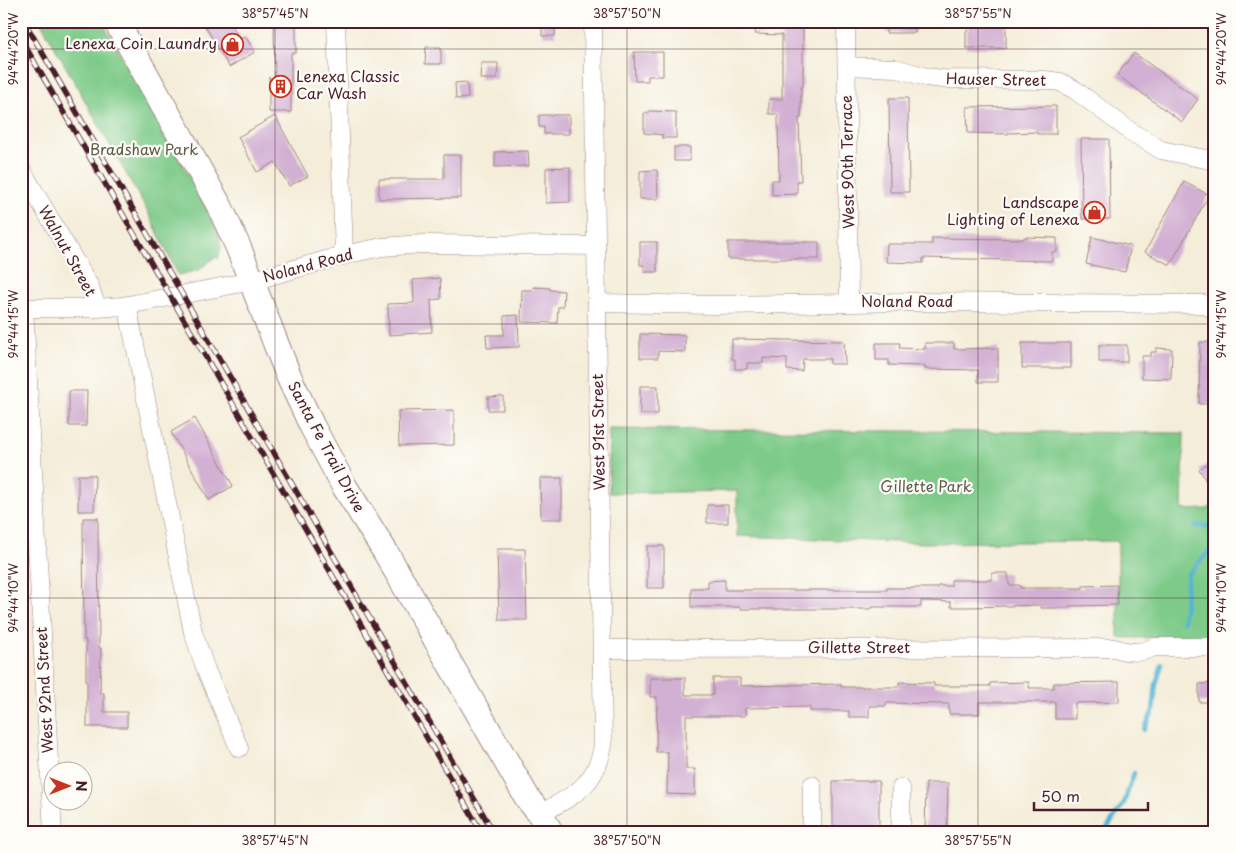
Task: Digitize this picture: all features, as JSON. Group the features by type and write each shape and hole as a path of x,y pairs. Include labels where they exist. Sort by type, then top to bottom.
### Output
{"main road":[{"name":"Santa Fe Trail Drive","path":"116,21 220,207 252,281 289,377 325,451 528,799 546,823"}],"street":[{"path":"336,21 344,254"},
{"name":"West 91st Street","path":"546,823 593,776 600,763 603,746 593,21"},
{"name":"West 90th Terrace","path":"846,21 849,303"},
{"name":"Hauser Street","path":"847,66 895,68 926,78 1045,80 1060,82 1075,90 1130,131 1161,150 1215,161"},
{"name":"Walnut Street","path":"21,169 90,286 97,308"},
{"name":"Noland Road","path":"23,308 97,308 127,305 252,281 344,254 382,247 423,244 596,246"},
{"name":"Noland Road","path":"597,303 973,302 1204,304 1215,311"},
{"path":"127,305 193,632 206,670 239,748"},
{"name":"West 92nd Street","path":"23,308 53,833"},
{"name":"Gillette Street","path":"603,649 1115,648 1126,640 1146,640 1154,647 1215,647"},
{"path":"812,785 812,833"},
{"path":"901,788 901,833"}],"green space":[{"name":"Bradshaw Park","path":"40,21 102,21 198,192 218,232 221,248 218,259 215,257 199,270 178,275 150,216"},
{"name":"Gillette Park","path":"609,429 1184,433 1182,510 1207,509 1215,505 1215,637 1118,638 1118,541 926,543 737,536 737,491 609,493"}],"building":[{"name":"Lenexa Coin Laundry","path":"202,21 229,21 240,39 245,36 255,52 229,67"},
{"path":"274,21 296,21 296,53 291,53 291,112 269,112 269,77 275,87"},
{"path":"542,21 555,21 555,36 542,36"},
{"path":"756,21 803,21 803,87 801,87 801,118 799,118 801,181 797,181 797,194 772,195 772,180 779,180 778,118 777,114 769,114 769,99 782,99 782,35 755,34"},
{"path":"886,21 915,21 915,33 886,33"},
{"path":"968,21 1006,21 1006,48 966,48"},
{"path":"426,47 441,47 441,64 425,64"},
{"path":"634,52 663,52 663,76 648,76 648,81 635,81"},
{"path":"1134,53 1198,99 1182,122 1117,75"},
{"path":"481,63 498,63 497,79 480,79"},
{"path":"467,82 468,98 456,99 455,83"},
{"path":"889,98 908,98 909,192 890,192"},
{"path":"1056,106 1056,134 1037,134 1037,132 1008,134 968,133 967,107"},
{"path":"649,111 676,112 676,138 662,138 663,135 644,133 644,113 649,114"},
{"path":"539,115 569,115 569,134 544,134 544,127 539,127"},
{"path":"275,116 308,176 289,186 275,162 257,172 238,137"},
{"path":"1081,139 1109,139 1110,219 1082,219"},
{"path":"674,147 690,147 690,161 674,161"},
{"path":"528,151 529,166 495,167 495,152"},
{"path":"444,155 461,155 461,198 379,199 379,179 444,179"},
{"path":"570,167 570,202 546,203 546,168"},
{"path":"657,170 658,199 640,199 640,171"},
{"path":"1184,182 1209,195 1170,265 1145,252"},
{"path":"1024,237 1057,238 1057,252 1052,252 1052,261 923,258 923,263 886,262 887,244 932,244 932,238 1024,239"},
{"path":"1092,237 1131,246 1125,272 1086,264"},
{"path":"640,242 657,242 657,272 644,272 644,265 640,265"},
{"path":"728,242 819,242 819,259 728,259"},
{"path":"440,278 441,299 431,300 432,332 389,335 388,304 414,303 413,280"},
{"path":"533,287 564,291 563,307 558,307 557,323 521,322 522,290 532,290"},
{"path":"518,315 519,347 487,348 486,335 504,335 504,316"},
{"path":"640,334 685,335 685,352 658,351 658,358 640,358"},
{"path":"732,339 844,341 845,364 830,364 830,359 803,359 802,371 787,370 787,359 763,358 763,363 747,363 747,369 735,369 735,359 732,359"},
{"path":"1200,342 1215,342 1215,404 1199,404"},
{"path":"876,343 900,343 899,348 925,349 925,343 954,343 954,349 998,348 998,382 978,382 978,370 925,369 925,366 889,365 889,360 876,360"},
{"path":"1022,343 1071,343 1071,368 1022,368"},
{"path":"1099,345 1127,345 1127,362 1099,362"},
{"path":"1156,348 1172,349 1171,379 1142,378 1142,356 1151,356 1151,352 1156,352"},
{"path":"640,386 658,386 658,414 640,414"},
{"path":"69,391 87,391 86,426 69,426"},
{"path":"503,396 503,410 488,410 488,397"},
{"path":"454,410 454,445 399,446 398,411"},
{"path":"195,418 233,486 209,500 171,432"},
{"path":"1215,459 1215,496 1199,469"},
{"path":"78,475 95,475 94,511 78,511"},
{"path":"540,478 562,478 562,519 541,519"},
{"path":"707,505 728,505 728,523 707,523"},
{"path":"83,518 98,518 99,648 101,648 100,693 104,693 104,712 127,712 127,727 87,727"},
{"path":"647,546 664,546 664,588 647,588"},
{"path":"497,549 525,549 527,620 499,620"},
{"path":"992,573 1008,573 1009,585 1020,585 1020,588 1083,588 1083,586 1117,585 1118,605 1069,606 1069,608 1041,608 1041,605 951,607 951,602 921,601 921,607 871,607 871,609 691,607 691,588 708,588 708,581 725,580 725,590 887,590 887,588 938,588 938,586 951,586 951,580 992,580"},
{"path":"650,678 685,678 685,695 713,695 713,678 740,678 740,686 841,684 841,687 899,687 899,682 934,683 934,686 990,686 990,683 1029,682 1029,688 1054,688 1054,683 1119,682 1119,702 1075,703 1075,719 1055,719 1055,702 979,702 979,714 949,714 949,704 886,703 886,706 869,706 869,717 849,717 849,711 810,711 810,707 745,708 745,716 686,716 686,769 695,769 695,795 667,794 668,752 656,752 657,697 650,697"},
{"path":"1215,683 1215,702 1199,702 1199,684"},
{"path":"833,781 879,781 879,833 833,833"},
{"path":"926,783 948,783 947,833 925,833"}],"waterway":[{"path":"1196,526 1215,526"},
{"path":"1183,622 1188,574 1215,545"},
{"path":"1144,730 1153,711 1156,684 1162,664"},
{"path":"1104,833 1124,803 1134,773"}],"railway":[{"path":"24,21 494,833"},
{"path":"21,39 482,833"}],"place":[{"name":"Lenexa Coin Laundry","path":"233,44"},
{"name":"Lenexa Classic Car Wash","path":"280,86"},
{"name":"Landscape Lighting of Lenexa","path":"1095,212"}]}
